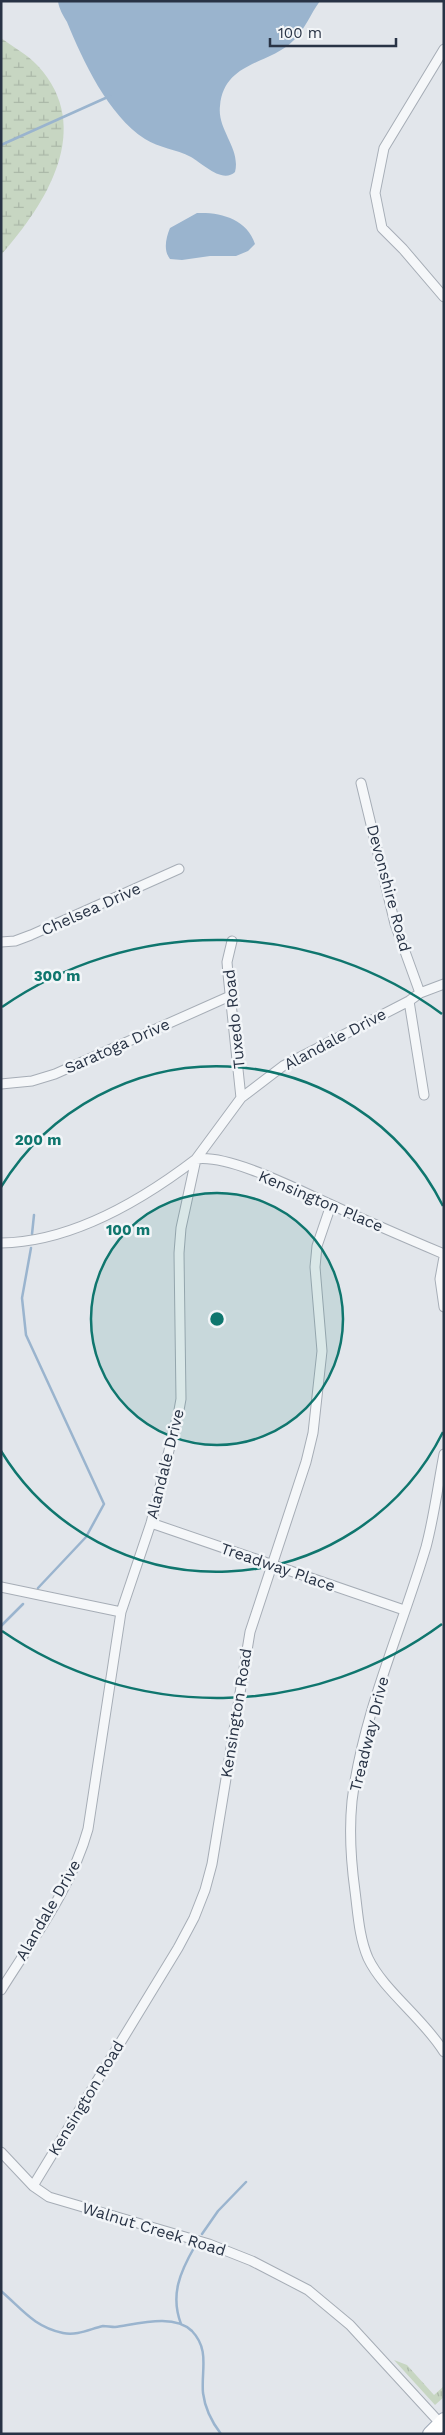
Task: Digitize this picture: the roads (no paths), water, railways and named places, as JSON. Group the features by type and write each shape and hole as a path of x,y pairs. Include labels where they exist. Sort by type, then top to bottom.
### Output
{"main road":[{"path":"430,2434 442,2422"}],"street":[{"path":"444,49 384,148 375,194 382,228 404,249 444,297"},
{"name":"Devonshire Road","path":"362,783 395,924 420,992"},
{"name":"Chelsea Drive","path":"1,942 15,941 31,935 179,869"},
{"name":"Tuxedo Road","path":"232,941 228,962 241,1098"},
{"name":"Alandale Drive","path":"1,1990 72,1873 82,1851 88,1828 121,1612 151,1523 181,1399 179,1253 181,1228 196,1160 241,1098 303,1054 409,1001 420,992 444,984"},
{"name":"Saratoga Drive","path":"1,1084 32,1081 55,1074 230,996"},
{"path":"409,1001 424,1096"},
{"path":"1,1243 41,1240 86,1224 147,1192 196,1160"},
{"name":"Kensington Place","path":"196,1160 213,1160 273,1180 444,1256"},
{"name":"Kensington Road","path":"32,2186 178,1948 205,1890 216,1839 250,1632 306,1462 313,1433 322,1351 316,1260 323,1223 331,1205"},
{"path":"444,1256 440,1279 444,1307"},
{"name":"Treadway Drive","path":"444,1454 426,1545 404,1610 358,1763 351,1822 353,1878 360,1930 369,1959 384,1981 419,2018 444,2052"},
{"name":"Treadway Place","path":"151,1523 404,1610"},
{"path":"1,1587 121,1612"},
{"name":"Walnut Creek Road","path":"1,2152 32,2186 49,2197 209,2244 252,2261 302,2286 350,2325 442,2422"}],"water":[{"path":"58,1 320,1 294,40 273,55 239,72 230,80 223,91 220,115 235,155 236,163 235,172 224,176 212,171 185,154 145,139 119,116 108,102 89,70 61,12"},
{"path":"197,213 215,214 232,219 246,228 255,244 248,251 236,256 210,256 182,260 170,259 166,248 166,240 170,228"}],"waterway":[{"path":"1,145 110,96"},
{"path":"32,1234 34,1215"},
{"path":"31,1248 22,1298 26,1335 104,1504 86,1537 38,1588"},
{"path":"1,1626 23,1604"},
{"path":"202,2234 218,2211 246,2182"},
{"path":"181,2324 176,2303 178,2284 195,2246"},
{"path":"1,2291 36,2322 63,2333 73,2334 103,2326 115,2327 155,2321 175,2322 192,2331 198,2338 203,2353 203,2393 205,2404 209,2415 221,2434"}]}
